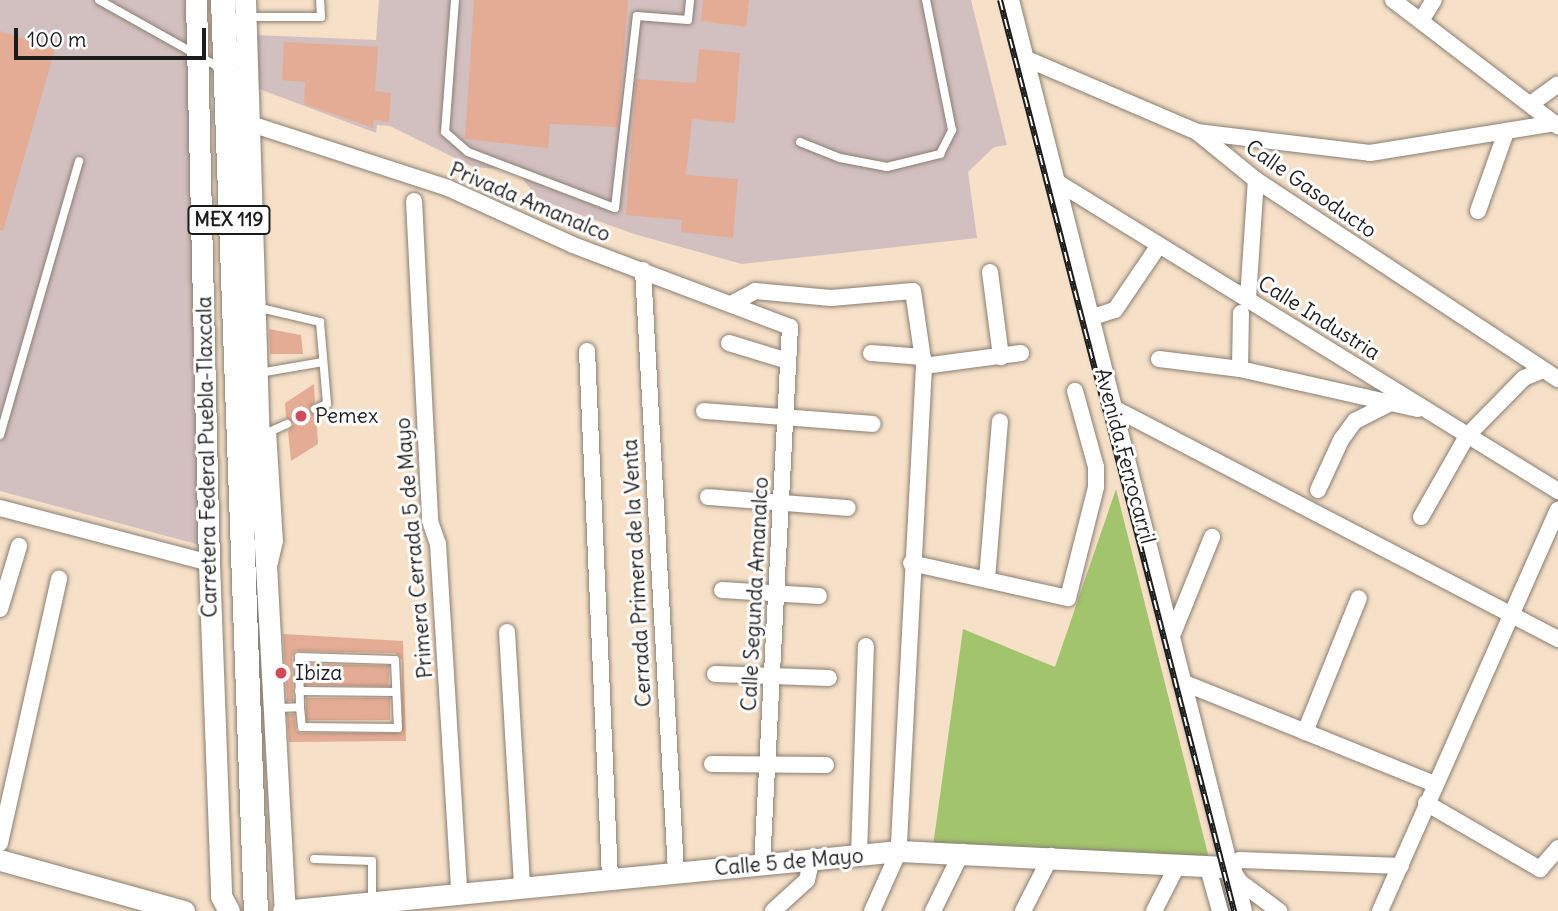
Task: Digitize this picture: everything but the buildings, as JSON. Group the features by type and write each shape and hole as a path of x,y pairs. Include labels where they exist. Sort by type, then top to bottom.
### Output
{"main road":[{"name":"Carretera Federal Puebla-Tlaxcala","path":"196,0 215,747 221,896 229,911"},
{"name":"Carretera Federal Puebla-Tlaxcala","path":"223,0 224,71 266,578 284,911"},
{"name":"Carretera Federal Puebla-Tlaxcala","path":"245,8 259,373 242,583 256,911"},
{"path":"215,747 248,736 275,717"},
{"name":"Calle 5 de Mayo","path":"284,911 898,851 1051,856 1176,868 1230,867"},
{"path":"0,860 184,911"},
{"name":"Avenida Ferrocarril","path":"1230,867 1241,911"}],"street":[{"name":"Avenida Ferrocarril","path":"1011,0 1230,867"},
{"path":"1393,0 1422,19 1557,125"},
{"path":"1422,19 1434,0"},
{"name":"Calle Gasoducto","path":"1027,59 1197,132 1256,180 1558,379"},
{"path":"1532,103 1558,84"},
{"name":"Privada Amanalco","path":"251,124 448,188 573,245 790,327"},
{"path":"1197,132 1370,153 1557,125"},
{"path":"1478,211 1506,132"},
{"path":"1240,369 1256,180"},
{"name":"Calle Industria","path":"1057,182 1159,244 1244,306 1427,410 1558,491"},
{"name":"Primera Cerrada 5 de Mayo","path":"414,201 430,521 438,544 459,892"},
{"path":"1090,318 1115,310 1159,244"},
{"name":"Cerrada Primera de la Venta","path":"643,270 677,873"},
{"path":"990,272 1001,357"},
{"path":"731,303 755,291 831,298 913,291 923,361 898,851 872,911"},
{"name":"Calle Segunda Amanalco","path":"762,864 790,327"},
{"path":"729,343 788,361"},
{"path":"587,351 610,878"},
{"path":"871,353 923,361 1001,357 1021,353"},
{"path":"1159,359 1240,369 1427,410"},
{"path":"1421,517 1467,436 1524,378 1543,370"},
{"path":"911,563 1068,598 1096,487 1096,467 1075,391"},
{"path":"1318,490 1341,440 1355,421 1390,404"},
{"path":"1112,407 1512,612 1558,639"},
{"path":"704,411 873,424"},
{"path":"987,579 1000,422"},
{"path":"708,497 781,505 848,508"},
{"path":"0,508 209,563"},
{"path":"1380,911 1434,784 1558,510"},
{"path":"1172,636 1212,537"},
{"path":"0,609 19,547"},
{"path":"0,843 60,578"},
{"path":"722,590 819,596"},
{"path":"1305,732 1359,598"},
{"path":"507,632 522,887"},
{"path":"859,855 866,646"},
{"path":"715,674 829,678"},
{"path":"1182,682 1434,784"},
{"path":"712,764 826,765"},
{"path":"1426,803 1540,869 1558,849"},
{"path":"933,911 962,852"},
{"path":"1023,911 1051,856"},
{"path":"773,911 807,880 812,859"},
{"path":"1279,911 1240,883 1230,867 1240,860 1401,866"},
{"path":"1154,911 1176,868"},
{"path":"1208,868 1220,911"}],"lane":[{"path":"99,0 224,71"},
{"path":"245,8 321,17 320,0"},
{"path":"455,0 445,132 468,152 615,208 637,16 688,20 690,0"},
{"path":"800,142 841,158 887,167 940,154 952,130 926,0"},
{"path":"0,435 79,161"},
{"path":"256,307 320,322 327,404 315,409"},
{"path":"259,373 323,362"},
{"path":"256,435 287,424"},
{"path":"242,583 266,578"},
{"path":"299,657 395,660 398,728 302,727 299,691 299,657"},
{"path":"299,691 396,692"},
{"path":"275,717 300,707"},
{"path":"314,859 372,861 372,902"}],"shaded area":[{"path":"0,0 186,0 200,545 0,491"},
{"path":"379,0 971,0 1007,145 994,147 968,172 977,238 742,264 634,234 540,200 515,170 473,167 390,126 377,125 376,133 254,87 254,35 376,40"}],"green space":[{"path":"1116,489 1209,858 933,846 963,629 1055,667"}],"railway":[{"path":"1000,0 1234,911"}],"place":[{"name":"Pemex","path":"301,416"},
{"name":"Ibiza","path":"281,673"}]}
